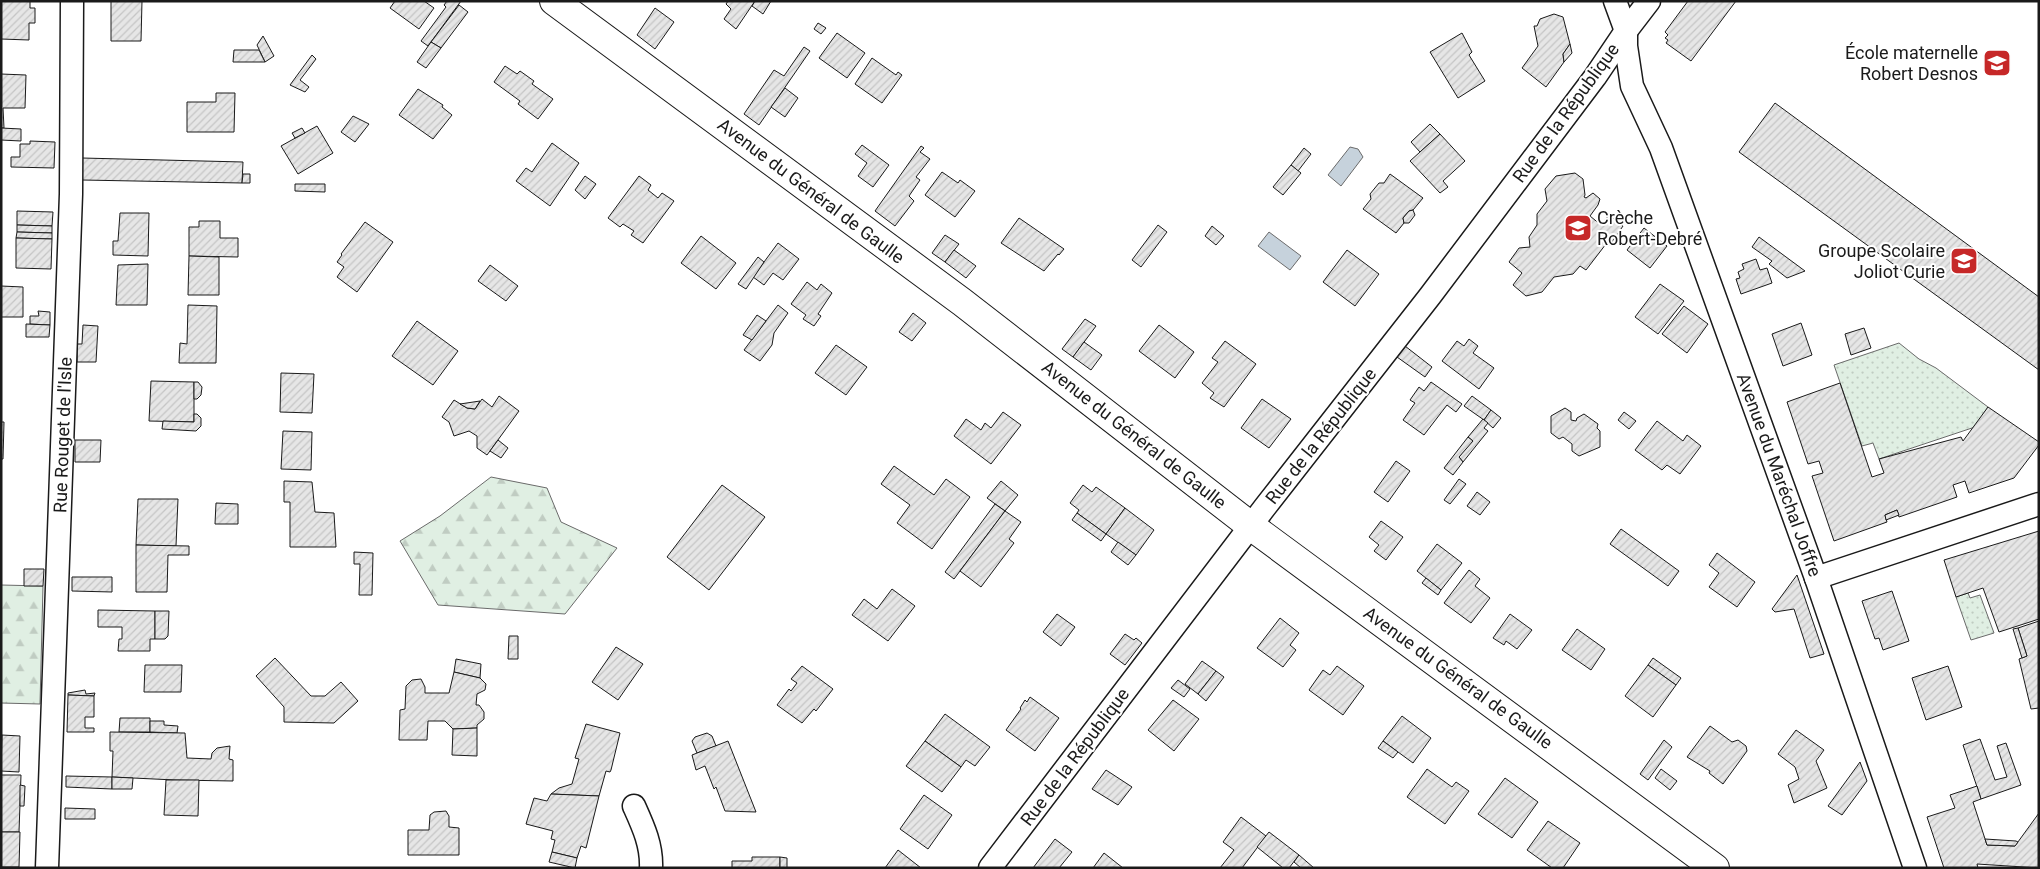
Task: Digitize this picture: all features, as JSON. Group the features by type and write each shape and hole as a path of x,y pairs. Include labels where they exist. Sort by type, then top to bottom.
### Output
{"street":[{"name":"Rue Rouget de l'Isle","path":"47,868 71,194 72,1"},
{"name":"Avenue du Général de Gaulle","path":"554,1 962,302 1252,527 1715,868"},
{"name":"Avenue du Maréchal Joffre","path":"1615,1 1626,31 1626,46 1632,86 1661,148 1816,578 1915,868"},
{"name":"Rue de la République","path":"990,868 1430,296 1588,86 1649,1"},
{"path":"1588,86 1610,84 1632,86"},
{"path":"1816,578 2039,504"},
{"path":"634,806 648,836 652,856 651,868"}],"green space":[{"path":"1899,343 1988,407 1975,427 1879,459 1873,443 1862,446 1834,365"},
{"path":"491,477 547,488 561,522 617,548 565,614 438,605 400,541 440,516"},
{"path":"1,585 43,586 40,704 1,703"},
{"path":"1968,593 1970,598 1980,595 1994,633 1971,640 1956,597"}],"shaded area":[{"path":"1350,147 1358,149 1363,157 1341,186 1328,175"},
{"path":"1269,232 1301,256 1290,270 1258,246"}],"building":[{"path":"1,1 30,1 30,8 35,8 35,23 29,23 29,40 1,39"},
{"path":"111,1 142,1 141,41 111,41"},
{"path":"395,1 424,1 434,8 419,29 390,8"},
{"path":"447,1 461,1 428,46 421,41 446,7 444,5"},
{"path":"728,1 755,1 736,29 724,19 731,9 726,4"},
{"path":"755,1 771,1 763,14 752,6"},
{"path":"1688,1 1736,1 1691,61 1666,43 1668,40 1665,38 1668,35 1665,32"},
{"path":"459,5 468,12 441,48 431,42"},
{"path":"655,8 674,22 655,49 637,35"},
{"path":"1554,14 1563,17 1570,44 1563,54 1564,62 1546,87 1522,68 1538,46 1534,26 1537,26 1540,19"},
{"path":"818,23 826,28 821,34 814,29"},
{"path":"837,33 865,53 847,78 819,58"},
{"path":"1462,33 1472,52 1469,55 1485,81 1458,98 1430,52"},
{"path":"263,36 274,56 265,62 257,45"},
{"path":"431,42 441,48 426,68 417,62"},
{"path":"1570,44 1572,53 1564,62 1563,54"},
{"path":"804,47 810,51 759,125 744,114 774,70 784,76"},
{"path":"234,50 259,50 265,62 233,62"},
{"path":"312,55 316,59 300,80 309,87 305,92 290,85"},
{"path":"872,58 896,75 898,72 902,75 882,103 855,84"},
{"path":"505,66 517,74 520,71 534,81 532,84 553,99 538,119 518,104 520,101 494,82"},
{"path":"1,74 26,75 25,108 3,108 4,128 1,128"},
{"path":"785,88 798,98 785,117 771,107"},
{"path":"418,89 443,105 442,107 452,115 433,139 399,115"},
{"path":"216,93 235,93 234,132 187,132 187,102 216,102"},
{"path":"1775,103 2039,297 2039,370 1739,152"},
{"path":"353,116 369,124 355,142 341,132"},
{"path":"1430,124 1440,134 1420,152 1411,142"},
{"path":"317,126 333,153 298,174 281,146"},
{"path":"1,128 21,129 21,141 1,140"},
{"path":"302,128 305,133 295,138 292,133"},
{"path":"1440,134 1465,161 1443,181 1448,187 1440,193 1410,161"},
{"path":"30,141 55,142 54,168 11,167 11,157 20,157 20,144 30,144"},
{"path":"552,143 579,163 550,206 516,181 526,168 532,172"},
{"path":"862,145 889,165 873,187 858,176 867,163 855,154"},
{"path":"921,146 924,148 920,152 930,159 916,177 920,180 909,196 914,201 895,226 875,211"},
{"path":"1304,148 1311,154 1298,171 1291,165"},
{"path":"82,158 243,162 242,183 82,180"},
{"path":"1291,165 1301,173 1283,195 1273,187"},
{"path":"942,172 958,183 960,180 975,191 955,217 925,195"},
{"path":"1575,173 1583,179 1584,197 1586,198 1593,193 1600,199 1590,216 1601,225 1609,215 1623,226 1609,246 1606,244 1586,270 1580,266 1573,274 1554,277 1542,292 1526,296 1513,285 1522,273 1509,262 1519,248 1530,247 1529,237 1537,225 1537,214 1547,201 1545,189 1556,176"},
{"path":"243,174 250,174 250,183 242,183"},
{"path":"1390,174 1423,198 1403,218 1404,223 1396,233 1363,209 1371,199 1370,194 1379,183 1384,183"},
{"path":"585,176 596,184 585,199 575,190"},
{"path":"639,176 651,185 648,190 658,198 662,193 674,201 643,243 631,235 634,231 623,224 620,227 608,218"},
{"path":"295,184 325,184 325,192 295,191"},
{"path":"1413,210 1415,215 1409,223 1404,223 1403,218 1409,211"},
{"path":"17,211 53,212 52,226 17,225"},
{"path":"120,213 149,213 148,256 113,255 113,241 118,241"},
{"path":"1019,218 1064,249 1044,271 1001,243"},
{"path":"199,221 220,221 220,238 238,238 238,257 189,256 189,227 199,227"},
{"path":"365,222 393,242 357,292 337,277 344,267 337,262"},
{"path":"17,225 52,226 52,233 17,232"},
{"path":"1158,225 1167,232 1141,267 1132,260"},
{"path":"1212,226 1224,236 1216,245 1205,236"},
{"path":"1644,228 1667,246 1650,268 1627,250"},
{"path":"17,232 52,233 52,239 16,238"},
{"path":"945,235 959,244 945,262 932,253"},
{"path":"701,236 736,263 716,289 681,263"},
{"path":"1759,237 1805,271 1787,278 1769,264 1772,261 1752,247"},
{"path":"16,238 52,239 51,269 16,268"},
{"path":"778,243 799,259 783,280 773,273 764,285 753,277"},
{"path":"954,250 976,266 966,278 945,262"},
{"path":"1347,250 1379,274 1355,306 1323,282"},
{"path":"189,256 219,257 219,295 188,295"},
{"path":"758,257 764,262 746,289 738,284"},
{"path":"1756,259 1760,270 1767,268 1772,283 1741,294 1736,279 1740,278 1738,272 1744,269 1742,264"},
{"path":"148,264 147,305 116,305 118,265"},
{"path":"490,265 518,286 506,301 478,281"},
{"path":"807,282 817,290 821,284 832,293 818,314 821,316 814,326 803,319 806,315 791,304"},
{"path":"1660,284 1684,301 1658,334 1635,317"},
{"path":"1,286 23,287 23,317 1,317"},
{"path":"188,305 217,306 216,363 179,363 180,343 187,344"},
{"path":"778,305 788,313 774,333 772,345 760,361 744,350"},
{"path":"1684,306 1708,324 1687,353 1662,334"},
{"path":"38,311 50,312 50,325 30,324 30,316 39,316"},
{"path":"913,313 926,323 912,341 899,332"},
{"path":"757,315 766,321 752,340 743,335"},
{"path":"1085,319 1096,326 1073,357 1062,349"},
{"path":"417,321 458,351 433,385 392,356"},
{"path":"1801,323 1812,355 1783,366 1772,334"},
{"path":"26,324 50,325 49,337 26,337"},
{"path":"83,325 98,326 96,362 77,362 77,344 82,344"},
{"path":"1159,325 1194,352 1175,378 1139,351"},
{"path":"1864,328 1871,348 1851,355 1845,334"},
{"path":"1469,339 1478,346 1473,353 1494,368 1479,389 1442,361 1457,341 1464,346"},
{"path":"1225,341 1256,364 1224,407 1210,398 1214,393 1202,383 1218,362 1212,358"},
{"path":"1084,342 1102,355 1091,370 1073,357"},
{"path":"836,345 867,367 846,395 815,373"},
{"path":"1405,346 1432,367 1425,377 1397,357"},
{"path":"281,373 314,374 312,413 280,412"},
{"path":"151,381 194,382 194,422 149,421"},
{"path":"194,382 198,382 202,387 201,395 197,399 194,399"},
{"path":"1431,382 1462,404 1456,412 1447,405 1424,435 1403,420 1415,403 1410,400 1419,387 1424,391"},
{"path":"1840,383 1872,477 1884,473 1879,459 1961,437 1963,441 1988,407 2039,442 2039,445 2014,478 1969,493 1965,481 1953,485 1957,497 1899,517 1897,510 1885,515 1887,522 1834,541 1812,476 1823,473 1819,461 1808,464 1787,402"},
{"path":"499,396 519,411 487,455 477,448 477,436 469,431 454,436 449,422 442,417 454,400 467,408 475,409 482,399 492,407"},
{"path":"1472,396 1491,410 1484,420 1464,406"},
{"path":"1262,399 1291,419 1269,448 1241,428"},
{"path":"480,401 475,409 467,408 460,404"},
{"path":"1565,408 1571,412 1571,420 1576,421 1577,418 1584,414 1598,424 1600,447 1579,456 1572,451 1572,444 1563,437 1559,439 1551,433 1551,416"},
{"path":"1491,410 1501,418 1493,428 1484,420"},
{"path":"1003,412 1021,425 991,464 954,436 966,419 981,430 985,423 991,428"},
{"path":"1624,412 1636,421 1629,429 1618,420"},
{"path":"194,414 201,418 201,426 196,431 162,429 163,421 194,422"},
{"path":"1483,419 1488,423 1484,428 1488,431 1463,462 1459,457 1469,443 1473,441 1468,437"},
{"path":"1657,421 1683,441 1687,435 1701,446 1680,474 1667,465 1662,470 1635,450"},
{"path":"1,422 4,422 3,459 1,459"},
{"path":"283,431 312,432 311,470 281,469"},
{"path":"1468,437 1473,441 1459,457 1463,462 1453,475 1444,468"},
{"path":"75,440 101,440 100,462 75,462"},
{"path":"498,440 508,448 501,458 490,451"},
{"path":"1396,461 1410,471 1388,502 1374,492"},
{"path":"894,466 934,495 946,479 970,497 932,549 897,523 910,505 881,484"},
{"path":"1459,479 1466,484 1450,504 1444,500"},
{"path":"284,481 312,482 315,512 334,513 336,547 290,547 290,502 284,502"},
{"path":"1001,481 1018,495 1005,511 987,498"},
{"path":"722,485 765,517 709,590 667,557"},
{"path":"1083,485 1092,492 1096,487 1125,508 1106,534 1077,513 1079,510 1070,503"},
{"path":"1477,492 1490,502 1480,515 1467,506"},
{"path":"138,499 178,499 176,546 136,545"},
{"path":"216,503 238,504 238,524 215,524"},
{"path":"995,504 1005,511 954,579 945,572"},
{"path":"1125,508 1154,530 1136,555 1106,534"},
{"path":"1897,510 1899,515 1886,520 1885,515"},
{"path":"1005,511 1021,522 1009,539 1014,543 981,587 960,571"},
{"path":"1077,513 1106,534 1101,541 1072,520"},
{"path":"1381,521 1403,537 1386,560 1374,551 1379,545 1369,537"},
{"path":"1621,529 1679,571 1668,586 1610,544"},
{"path":"2039,531 2039,619 1999,632 1983,588 1956,597 1944,560"},
{"path":"1118,542 1136,555 1128,565 1111,552"},
{"path":"1437,544 1462,563 1441,590 1417,571"},
{"path":"136,545 189,546 189,555 168,555 167,592 136,592"},
{"path":"354,552 373,553 372,595 359,595 360,564 354,564"},
{"path":"1717,553 1755,582 1737,607 1709,587 1719,573 1709,565"},
{"path":"24,569 44,569 43,586 24,586"},
{"path":"1469,570 1480,579 1475,586 1490,598 1471,623 1444,603"},
{"path":"1797,575 1824,654 1810,658 1794,609 1775,612 1772,609"},
{"path":"72,577 112,577 112,592 72,591"},
{"path":"1426,578 1441,590 1438,595 1422,583"},
{"path":"892,589 915,606 888,641 852,615 864,599 877,609"},
{"path":"1892,591 1909,641 1883,650 1879,638 1875,639 1862,601"},
{"path":"98,610 155,611 155,639 150,639 150,651 118,651 119,639 122,639 122,627 98,627"},
{"path":"155,611 169,611 168,636 165,639 155,639"},
{"path":"1057,614 1075,627 1061,646 1043,632"},
{"path":"1510,614 1532,630 1517,649 1506,641 1504,645 1493,638"},
{"path":"1280,618 1299,633 1290,645 1296,650 1283,667 1257,648"},
{"path":"2039,621 2039,708 2031,709 2019,659 2027,656 2018,628"},
{"path":"2018,628 2027,656 2022,658 2013,629"},
{"path":"1577,629 1605,649 1591,670 1562,650"},
{"path":"1125,634 1134,640 1136,638 1142,643 1125,665 1110,654"},
{"path":"509,636 518,636 518,659 508,659"},
{"path":"616,647 643,664 618,700 592,682"},
{"path":"275,658 311,696 325,696 341,682 358,701 334,723 284,722 284,707 256,676"},
{"path":"1653,658 1681,678 1676,685 1648,665"},
{"path":"456,659 481,664 480,678 454,672"},
{"path":"1202,661 1216,671 1198,694 1185,684"},
{"path":"145,665 182,665 181,692 144,692"},
{"path":"1648,665 1676,685 1653,717 1625,696"},
{"path":"802,666 833,689 816,711 814,709 802,723 777,705 789,689 791,691 797,683 791,679"},
{"path":"1337,666 1364,686 1343,715 1309,690 1323,670 1330,675"},
{"path":"1948,666 1962,707 1926,720 1912,678"},
{"path":"1216,671 1224,677 1206,701 1198,694"},
{"path":"454,672 480,678 486,684 485,690 477,694 476,705 479,705 484,712 484,719 477,725 477,728 453,729 445,721 428,721 427,740 399,740 400,710 405,709 406,686 412,680 421,679 425,687 425,693 449,693"},
{"path":"1178,680 1190,689 1184,697 1171,688"},
{"path":"85,690 86,694 95,693 94,696 68,695 68,693"},
{"path":"68,695 94,696 94,717 85,717 85,728 94,728 94,732 67,732"},
{"path":"1030,697 1059,718 1035,751 1006,730 1025,700 1027,702"},
{"path":"1173,700 1199,719 1174,751 1148,730"},
{"path":"945,714 990,747 975,766 966,760 961,767 925,741"},
{"path":"1402,716 1431,738 1413,763 1383,741"},
{"path":"120,718 150,718 150,732 119,732"},
{"path":"150,721 164,721 164,725 178,726 177,733 150,732"},
{"path":"586,724 620,733 611,770 610,772 606,771 599,796 551,794 559,788 572,784 579,759 575,758"},
{"path":"1710,726 1732,742 1738,740 1746,746 1747,751 1723,784 1709,773 1710,771 1687,757"},
{"path":"477,728 477,756 452,755 453,729"},
{"path":"1796,730 1824,750 1816,761 1827,788 1794,803 1788,785 1799,779 1795,767 1778,754"},
{"path":"110,732 185,733 187,758 211,759 212,753 217,748 230,746 229,759 233,760 233,781 112,777 113,751 110,751"},
{"path":"707,733 712,736 716,746 697,753 692,741 695,737"},
{"path":"2,735 20,736 19,772 1,771"},
{"path":"1980,739 1995,780 2007,777 1997,746 2006,743 2021,785 1981,799 1963,745"},
{"path":"1664,740 1672,747 1648,780 1640,774"},
{"path":"728,741 756,812 725,811 716,787 714,789 705,766 696,770 692,755"},
{"path":"925,741 961,767 942,792 906,766"},
{"path":"1383,741 1398,752 1393,758 1378,748"},
{"path":"1860,762 1867,781 1842,815 1828,806"},
{"path":"1427,769 1452,787 1456,782 1469,791 1445,824 1407,797"},
{"path":"1661,769 1677,781 1670,790 1655,778"},
{"path":"1106,770 1132,787 1118,805 1092,789"},
{"path":"1,775 21,775 19,832 1,832"},
{"path":"66,776 112,777 112,789 66,787"},
{"path":"112,777 133,778 132,789 112,789"},
{"path":"1505,778 1538,802 1512,838 1478,814"},
{"path":"166,780 199,780 198,816 164,815"},
{"path":"20,785 25,786 24,806 20,806"},
{"path":"1977,786 1981,799 1973,802 1987,845 2015,846 2039,813 2039,868 1977,864 1978,868 1944,868 1927,817 1955,808 1950,795"},
{"path":"551,794 599,796 586,848 581,846 577,858 552,852 555,840 551,839 553,831 526,824 534,798 547,801"},
{"path":"924,795 952,815 928,849 900,829"},
{"path":"65,808 95,809 95,819 65,819"},
{"path":"446,811 449,816 449,827 459,828 459,855 408,855 408,830 429,830 430,815 434,812"},
{"path":"1241,817 1266,836 1242,868 1220,868 1234,850 1223,842"},
{"path":"1548,821 1580,843 1563,868 1552,868 1527,850"},
{"path":"1,832 20,832 19,867 1,867"},
{"path":"1269,832 1299,855 1289,868 1283,868 1257,847"},
{"path":"1055,839 1072,852 1059,868 1033,868"},
{"path":"1985,839 2018,842 2015,846 1987,845"},
{"path":"898,850 921,868 885,868"},
{"path":"552,852 577,858 575,868 549,862"},
{"path":"1104,853 1123,868 1093,868"},
{"path":"1299,855 1314,868 1301,868 1294,862"},
{"path":"752,857 780,857 780,868 732,868 732,861 752,861"},
{"path":"780,857 787,858 787,868 780,868"}],"place":[{"name":"École maternelle Robert Desnos","path":"1997,63"},
{"name":"Crèche Robert-Debré","path":"1578,228"},
{"name":"Groupe Scolaire Joliot Curie","path":"1964,261"}]}
